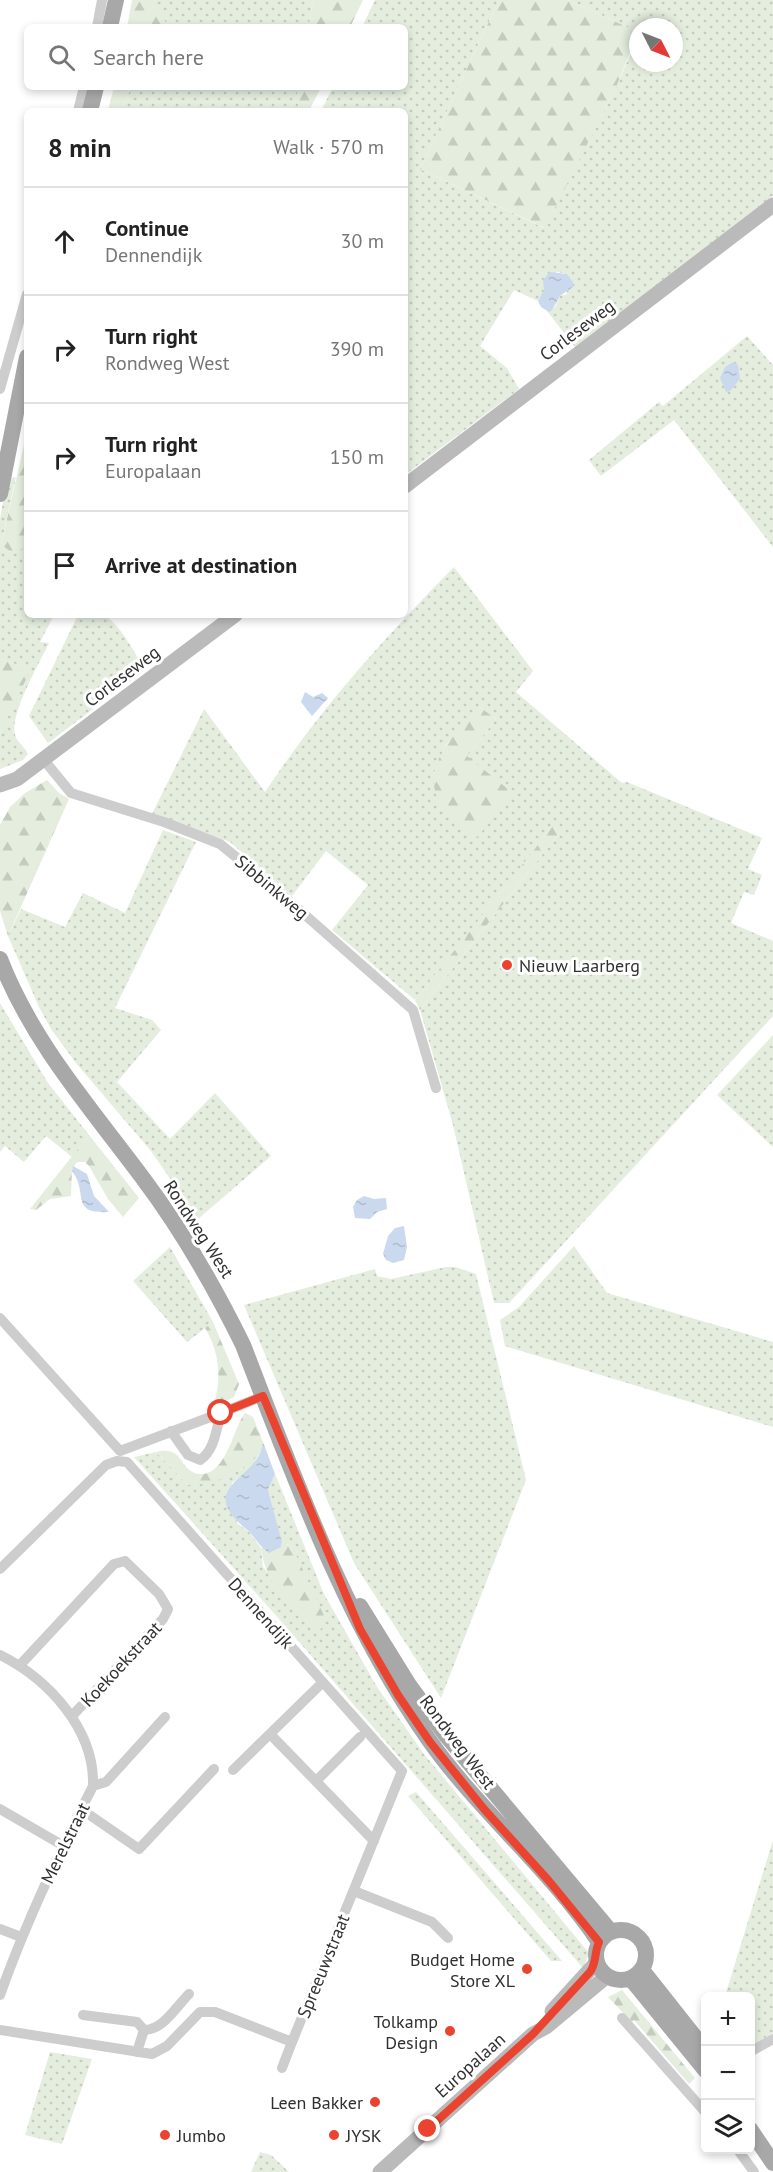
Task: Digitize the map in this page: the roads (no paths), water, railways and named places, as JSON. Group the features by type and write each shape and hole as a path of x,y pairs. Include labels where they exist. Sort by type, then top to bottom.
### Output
{"main road":[{"path":"111,24 116,0"},
{"path":"91,108 95,90"},
{"name":"Corleseweg","path":"408,484 773,205"},
{"path":"0,494 24,372"},
{"name":"Corleseweg","path":"0,785 17,779 231,618"},
{"name":"Corleseweg","path":"0,774 38,763"},
{"name":"Rondweg West","path":"0,959 37,1035 77,1094 142,1177 192,1250 239,1336 360,1629 398,1695 424,1733 484,1809 556,1888 605,1937"},
{"path":"627,1930 641,1939 646,1954 636,1975 622,1981 601,1970 596,1949 605,1937 627,1930"},
{"name":"Europalaan","path":"385,2170 601,1970"},
{"path":"636,1975 701,2047"},
{"path":"636,1975 701,2065"},
{"path":"755,2136 773,2163"}],"street":[{"path":"98,24 102,0"},
{"path":"79,108 83,90"},
{"path":"0,389 24,305"},
{"name":"Sibbinkweg","path":"38,763 71,793 164,822 220,844 279,892 413,1010 436,1088"},
{"path":"0,1318 120,1451 263,1396"},
{"path":"171,1431 188,1455 200,1460 208,1455 221,1413"},
{"name":"Dennendijk","path":"0,1569 106,1466 117,1461 127,1462 402,1772"},
{"name":"Koekoekstraat","path":"20,1665 114,1564 125,1561 159,1594 168,1609 163,1619 72,1716"},
{"name":"Koekoekstraat","path":"0,1654 20,1665 72,1716 87,1743 93,1786"},
{"path":"233,1770 322,1682"},
{"name":"Merelstraat","path":"0,1995 21,1937 93,1786 106,1782 165,1717"},
{"path":"270,1734 374,1841"},
{"path":"315,1781 360,1737"},
{"path":"81,1809 139,1849 214,1768"},
{"name":"Spreeuwstraat","path":"282,2068 402,1772"},
{"path":"0,1809 63,1845"},
{"name":"Spreeuwstraat","path":"354,1891 432,1922 448,1938"},
{"path":"0,1929 21,1937"},
{"path":"144,2030 159,2026 189,1994"},
{"path":"0,2030 153,2054 160,2051 200,2012 215,2012 292,2042"},
{"path":"83,2015 137,2022 144,2030"},
{"path":"622,2018 701,2108"},
{"path":"159,2026 173,2039"},
{"path":"137,2052 144,2030"},
{"path":"755,2049 773,2039"},
{"path":"741,2154 754,2172"}],"water":[{"path":"550,272 567,274 573,282 573,287 560,296 549,312 541,307 538,301 544,290 543,280"},
{"path":"733,362 738,365 740,379 730,391 726,392 720,378 725,367"},
{"path":"305,692 313,697 322,693 328,698 312,716 301,702"},
{"path":"73,1166 87,1174 94,1196 109,1212 97,1212 84,1206 77,1179 72,1171"},
{"path":"364,1196 374,1199 386,1198 387,1209 377,1212 370,1219 355,1218 353,1207 357,1200"},
{"path":"404,1226 407,1247 404,1260 393,1263 386,1260 383,1254 388,1236 395,1228"},
{"path":"263,1442 275,1474 268,1490 282,1542 281,1547 269,1553 231,1514 226,1502 227,1492 252,1465 259,1455"}],"place":[{"name":"Nieuw Laarberg","path":"507,965"},
{"name":"Budget Home Store XL","path":"527,1969"},
{"name":"Tolkamp Design","path":"450,2031"},
{"name":"Leen Bakker","path":"375,2102"},
{"name":"Jumbo","path":"165,2135"},
{"name":"JYSK","path":"334,2135"}]}
